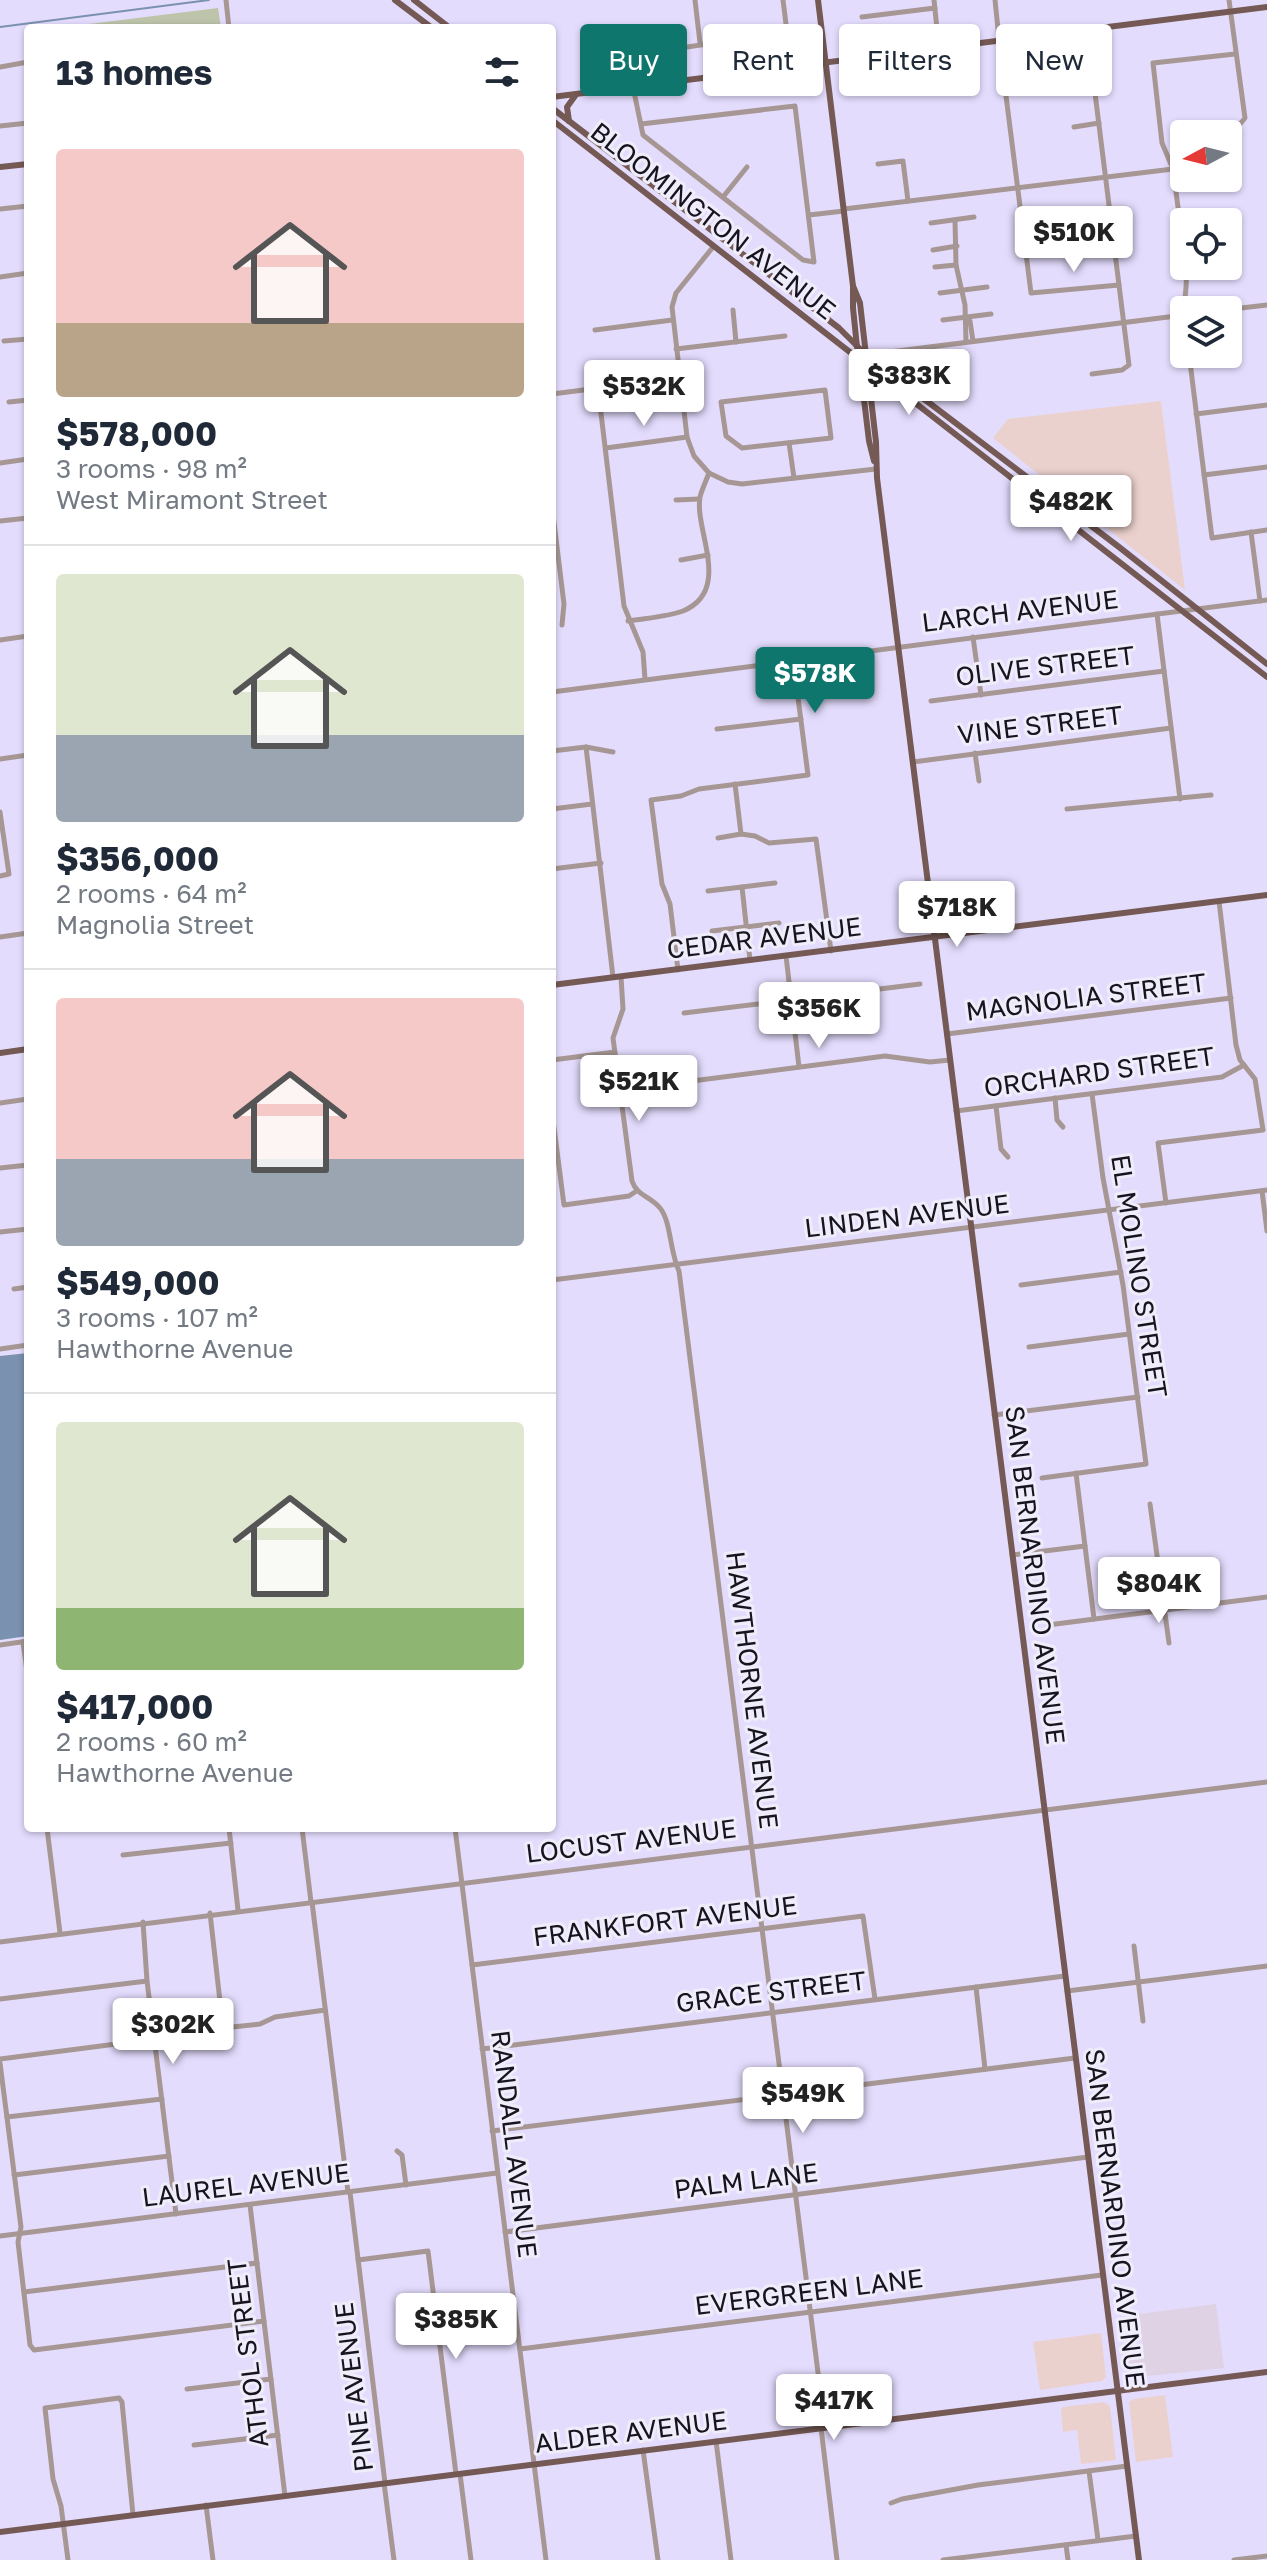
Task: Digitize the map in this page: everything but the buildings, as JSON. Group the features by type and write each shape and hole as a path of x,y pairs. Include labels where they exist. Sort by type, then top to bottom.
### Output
{"main road":[{"path":"395,0 427,24"},
{"path":"414,0 445,24"},
{"path":"818,0 853,286 857,345 869,441 876,469"},
{"path":"1112,26 1267,7"},
{"path":"823,63 839,61"},
{"path":"569,121 567,107 576,94"},
{"path":"556,96 580,94"},
{"name":"BLOOMINGTON AVENUE","path":"556,111 839,328 866,355 1267,664"},
{"name":"BLOOMINGTON AVENUE","path":"556,123 1267,677"},
{"path":"0,167 24,164"},
{"path":"853,286 860,303 868,366 876,469"},
{"path":"839,328 848,327 855,321"},
{"path":"871,390 875,384 888,382"},
{"path":"978,452 983,450 1010,465"},
{"name":"SAN BERNARDINO AVENUE","path":"876,469 1139,2560"},
{"path":"1070,524 1077,515"},
{"name":"CEDAR AVENUE","path":"556,985 1267,895"},
{"path":"0,1053 24,1050"},
{"name":"ALDER AVENUE","path":"0,2532 1267,2372"}],"street":[{"path":"226,0 229,24"},
{"path":"695,0 700,43"},
{"path":"783,0 786,24"},
{"path":"934,0 937,24"},
{"path":"995,0 997,24"},
{"path":"1229,0 1245,118 1242,123"},
{"path":"862,17 935,8"},
{"path":"687,47 703,43"},
{"path":"1170,162 1162,143 1153,63 1235,54"},
{"path":"0,67 24,63"},
{"path":"635,96 643,135 803,260 814,262 795,106 641,124"},
{"path":"1006,96 1031,293 1119,285"},
{"path":"1092,374 1122,370 1129,365 1096,96"},
{"path":"0,126 24,123"},
{"path":"1074,127 1099,123"},
{"path":"878,164 903,161 908,201"},
{"path":"723,197 747,167"},
{"path":"809,215 1018,186 1170,169"},
{"path":"0,209 24,206"},
{"path":"931,223 974,217"},
{"path":"955,220 956,265 963,291 964,322 969,341"},
{"path":"1086,235 1112,232"},
{"path":"933,250 957,246"},
{"path":"713,247 676,293 672,307 678,378 687,437 694,456 709,473 728,482 742,484 876,469"},
{"path":"935,267 956,265"},
{"path":"0,277 24,274"},
{"path":"940,293 987,287"},
{"path":"1242,308 1267,305"},
{"path":"733,310 736,342"},
{"path":"943,320 991,314"},
{"path":"859,358 969,341 1170,317"},
{"path":"595,330 672,320"},
{"path":"676,349 785,336"},
{"path":"4,341 24,339"},
{"path":"1191,368 1212,538 1267,530"},
{"path":"556,393 678,378"},
{"path":"598,388 624,606 643,652 645,679"},
{"path":"825,390 831,438 789,443 737,446 726,436 721,402 825,390"},
{"path":"9,402 24,400"},
{"path":"1196,414 1267,405"},
{"path":"606,448 687,437"},
{"path":"789,443 794,478"},
{"path":"0,463 24,460"},
{"path":"1204,475 1267,467"},
{"path":"628,621 683,611 695,603 709,575 699,499 709,473"},
{"path":"676,500 699,499"},
{"path":"0,521 24,518"},
{"path":"1251,532 1264,600"},
{"path":"556,544 564,604 562,625"},
{"path":"681,560 708,555"},
{"path":"556,574 560,574"},
{"name":"LARCH AVENUE","path":"556,691 1264,600"},
{"path":"1157,614 1180,799"},
{"path":"0,640 24,637"},
{"path":"973,637 981,695"},
{"path":"678,970 670,904 662,884 651,800 735,784 808,775 793,659"},
{"name":"OLIVE STREET","path":"931,701 1164,671"},
{"path":"717,729 801,719"},
{"name":"VINE STREET","path":"913,762 1171,728"},
{"path":"556,751 586,747 613,752"},
{"path":"556,1143 564,1205 629,1196 635,1192 613,1033 623,1009 623,999 617,977 586,747"},
{"path":"975,753 979,781"},
{"path":"0,759 24,756"},
{"path":"735,784 741,834"},
{"path":"1067,809 1211,795"},
{"path":"556,808 592,804"},
{"path":"0,812 9,874 0,876"},
{"path":"718,838 741,834 769,843 816,839 831,951"},
{"path":"556,869 601,863"},
{"path":"708,891 775,883"},
{"path":"742,887 750,960"},
{"path":"1166,1203 1158,1143 1263,1130 1257,1087 1238,1054 1219,901"},
{"path":"712,931 779,923"},
{"path":"0,937 24,934"},
{"path":"786,956 799,1067"},
{"path":"684,1013 920,984"},
{"name":"MAGNOLIA STREET","path":"947,1034 1231,998"},
{"path":"556,1059 615,1052"},
{"name":"MAGNOLIA STREET","path":"692,1081 885,1056 930,1062 950,1060"},
{"name":"ORCHARD STREET","path":"956,1111 1222,1077 1244,1065"},
{"name":"EL MOLINO STREET","path":"1076,1473 1146,1464 1121,1272 1103,1178 1092,1094"},
{"path":"1055,1098 1057,1120 1063,1127"},
{"path":"0,1103 24,1100"},
{"path":"996,1106 1001,1149 1008,1157"},
{"path":"0,1168 24,1165"},
{"path":"1264,1191 1267,1231"},
{"name":"LINDEN AVENUE","path":"556,1280 1264,1191"},
{"name":"HAWTHORNE AVENUE","path":"635,1192 660,1208 665,1217 680,1283 796,2195 837,2560"},
{"path":"0,1232 24,1229"},
{"path":"1021,1285 1121,1272"},
{"path":"14,1289 24,1288"},
{"path":"1029,1347 1129,1334"},
{"path":"0,1349 24,1346"},
{"path":"994,1415 1138,1397"},
{"path":"1042,1478 1076,1473 1094,1619"},
{"path":"1150,1504 1169,1643"},
{"path":"1012,1555 1085,1546"},
{"path":"1048,1625 1267,1597"},
{"path":"0,1645 24,1642"},
{"name":"LOCUST AVENUE","path":"0,1942 210,1913 1267,1782"},
{"path":"47,1832 60,1933"},
{"path":"230,1832 238,1910"},
{"name":"PINE AVENUE","path":"302,1832 394,2560"},
{"name":"RANDALL AVENUE","path":"455,1832 546,2560"},
{"path":"123,1855 231,1843"},
{"path":"210,1913 223,2028 260,2024 275,2017 325,2010"},
{"name":"FRANKFORT AVENUE","path":"472,1965 863,1916 875,1999"},
{"path":"143,1922 147,1981 176,2214"},
{"path":"1134,1946 1143,2021"},
{"path":"1067,1991 1267,1966"},
{"name":"GRACE STREET","path":"482,2049 1065,1976"},
{"path":"0,1999 147,1981"},
{"path":"976,1987 985,2069"},
{"path":"155,2039 0,2061 30,2345 34,2350 264,2321"},
{"path":"492,2131 1075,2058"},
{"path":"7,2117 162,2099"},
{"path":"397,2151 402,2155 406,2185"},
{"path":"14,2175 169,2156"},
{"name":"PALM LANE","path":"505,2232 1088,2157"},
{"name":"LAUREL AVENUE","path":"0,2236 497,2173"},
{"name":"ATHOL STREET","path":"250,2205 285,2496"},
{"path":"358,2260 428,2251 471,2560"},
{"path":"24,2292 257,2263"},
{"name":"EVERGREEN LANE","path":"520,2349 1102,2275"},
{"path":"187,2389 271,2379"},
{"path":"68,2560 53,2479 45,2408 119,2398 122,2402 133,2515"},
{"path":"194,2445 278,2435"},
{"path":"716,2441 731,2560"},
{"path":"643,2450 658,2560"},
{"path":"891,2503 978,2485 1127,2466"},
{"path":"1089,2471 1098,2540"},
{"path":"206,2505 213,2560"},
{"path":"943,2560 1136,2536"},
{"path":"1066,2545 1068,2560"},
{"path":"1234,2560 1267,2556"}],"shaded area":[{"path":"1161,401 1185,590 993,438 1008,419"},
{"path":"1216,2304 1224,2368 1126,2376 1122,2350 1143,2347 1139,2314"},
{"path":"1101,2333 1106,2377 1102,2381 1040,2390 1033,2342"},
{"path":"1165,2395 1173,2457 1136,2462 1129,2402"},
{"path":"1104,2402 1110,2406 1116,2460 1081,2464 1077,2430 1063,2432 1061,2410 1063,2407"}],"green space":[{"path":"218,8 220,24 89,24"}],"water":[{"path":"24,1353 24,1637 0,1640 0,1356"}],"waterway":[{"path":"0,27 209,0"}]}
